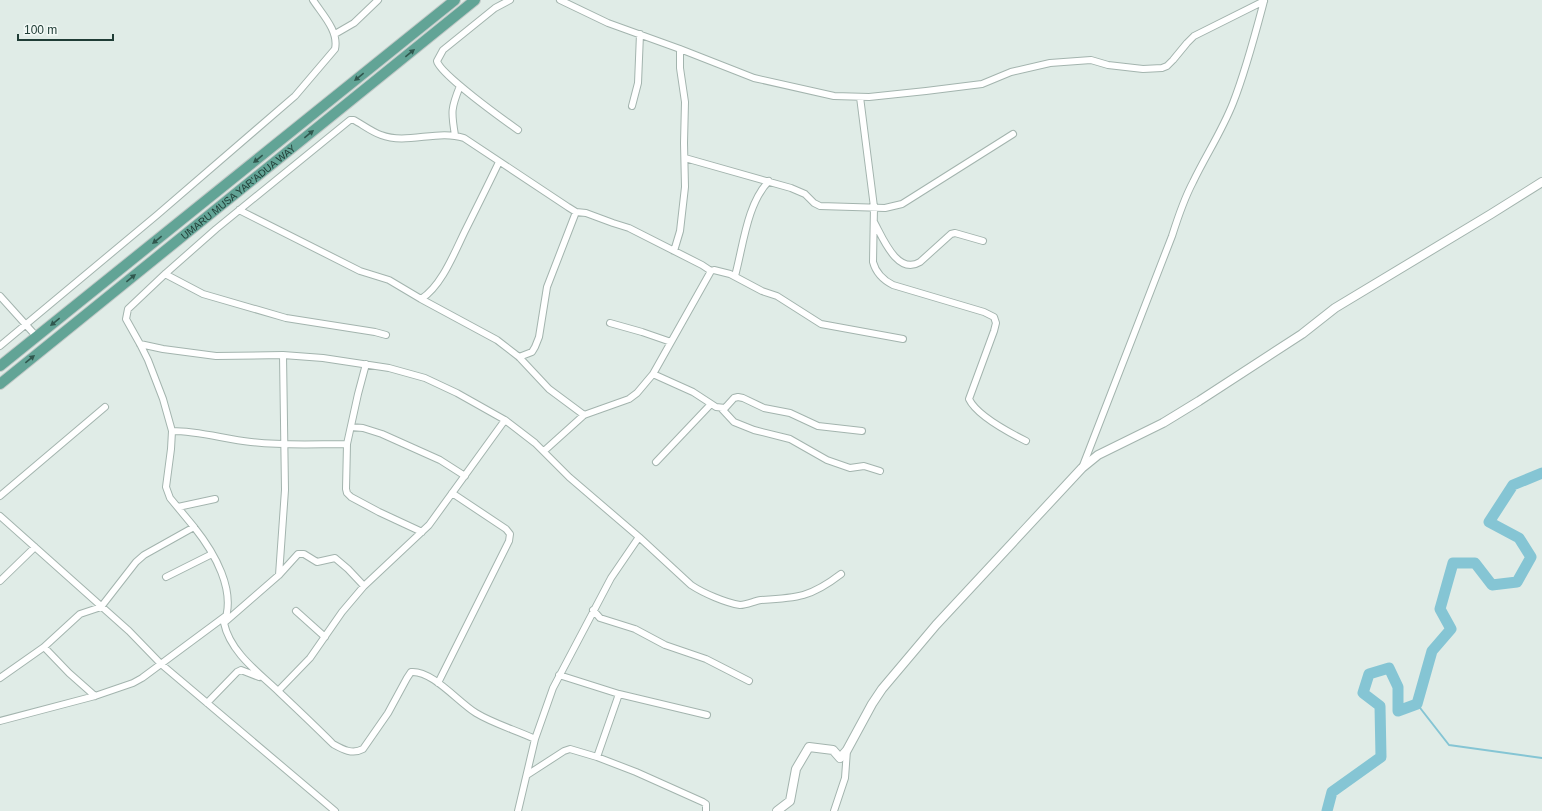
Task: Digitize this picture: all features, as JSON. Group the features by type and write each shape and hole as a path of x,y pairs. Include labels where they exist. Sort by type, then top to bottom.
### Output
{"main road":[{"name":"UMARU MUSA YAR'ADUA WAY","path":"0,366 455,0"},
{"name":"UMARU MUSA YAR'ADUA WAY","path":"0,384 475,0"}],"street":[{"path":"0,346 157,215 295,96 335,49 337,41 335,34 313,0"},
{"path":"335,34 354,23 378,0"},
{"path":"510,0 495,8 443,50 436,61 438,65 460,86 518,130"},
{"path":"560,0 608,23 754,78 834,96 860,96 926,91 982,84 1011,72 1050,63 1090,60 1108,65 1162,68 1173,60 1186,43 1194,36 1264,1 1252,45 1233,103 1214,145 1193,182 1181,210 1082,468"},
{"path":"632,106 638,75 640,34"},
{"path":"674,251 680,231 685,187 685,102 680,68 680,49"},
{"path":"455,135 452,120 452,104 460,86"},
{"path":"860,96 874,207 873,262 875,270 886,282 984,312 994,317 996,322 994,331 969,399 971,404 1004,430 1026,441"},
{"path":"536,739 476,713 438,683 418,671 411,672 388,713 368,742 358,751 351,752 333,744 278,691 262,678 244,659 227,633 224,623 228,614 229,604 224,578 206,542 170,498 166,487 172,431 162,399 140,344 126,319 128,309 165,274 239,210 350,120 354,120 382,136 455,135 476,145 499,162 576,212 586,213 629,228 711,271 718,271 735,276 762,291 777,296 817,322 902,339"},
{"path":"685,158 805,194 814,203 820,206 891,208 906,202 1013,134"},
{"path":"421,299 428,295 452,258 499,162"},
{"path":"735,276 748,223 762,187 768,182"},
{"path":"777,811 790,801 796,769 809,747 833,750 840,758 847,750 872,704 882,689 936,625 1082,468 1098,455 1163,422 1199,401 1302,334 1334,308 1542,182"},
{"path":"239,210 360,271 389,280 497,340 519,356 548,390 584,415"},
{"path":"519,356 532,352 539,337 547,287 576,212"},
{"path":"873,220 886,246 900,261 909,266 914,266 920,262 951,234 955,233 983,241"},
{"path":"544,451 584,415 629,399 637,393 653,374 711,271"},
{"path":"165,274 203,294 286,318 386,335"},
{"path":"0,296 27,324 36,336"},
{"path":"610,323 671,342"},
{"path":"140,344 163,349 216,356 283,355 323,358 366,364 406,372 426,378 457,393 505,420 544,451 569,477 639,537 691,586 705,593 744,605 759,600 800,597 826,586 841,574"},
{"path":"279,575 285,490 283,355"},
{"path":"366,364 347,444 347,494 378,512 422,532"},
{"path":"653,374 693,392 711,404 721,408 734,422 754,430 790,439 827,460 850,468 864,466 880,471"},
{"path":"721,408 725,408 734,398 738,397 764,408 790,413 818,426 862,431"},
{"path":"656,462 711,404"},
{"path":"0,496 105,407"},
{"path":"278,691 310,658 342,612 364,586 422,532 465,476 505,420"},
{"path":"351,427 363,428 382,434 435,457 465,476"},
{"path":"172,431 186,431 251,442 284,444 347,444"},
{"path":"438,683 509,541 510,534 506,529 452,493"},
{"path":"178,507 215,499"},
{"path":"0,516 129,631 161,664 335,811"},
{"path":"0,678 44,647 80,614 101,607 136,562 144,555 194,527"},
{"path":"518,811 536,739 553,688 611,578 639,537"},
{"path":"0,581 35,547"},
{"path":"224,623 279,575 296,555 301,553 317,562 332,558 338,560 364,586"},
{"path":"166,577 212,554"},
{"path":"593,610 600,618 635,629 665,645 706,659 750,681"},
{"path":"296,611 325,637"},
{"path":"0,721 94,696 134,683 228,614"},
{"path":"44,647 94,696"},
{"path":"207,703 230,677 241,670 262,678"},
{"path":"559,675 619,694 707,715"},
{"path":"597,757 619,694"},
{"path":"527,775 564,751 570,749 597,757 636,772 703,802 706,804 706,811"},
{"path":"834,811 845,778 847,750"}],"waterway":[{"path":"1327,811 1332,792 1381,757 1380,706 1363,693 1369,674 1389,668 1398,687 1398,711 1417,704 1432,651 1451,629 1440,609 1453,563 1475,563 1492,585 1517,582 1531,557 1519,538 1489,522 1513,485 1542,473"},
{"path":"1417,704 1449,745 1542,758"}]}
